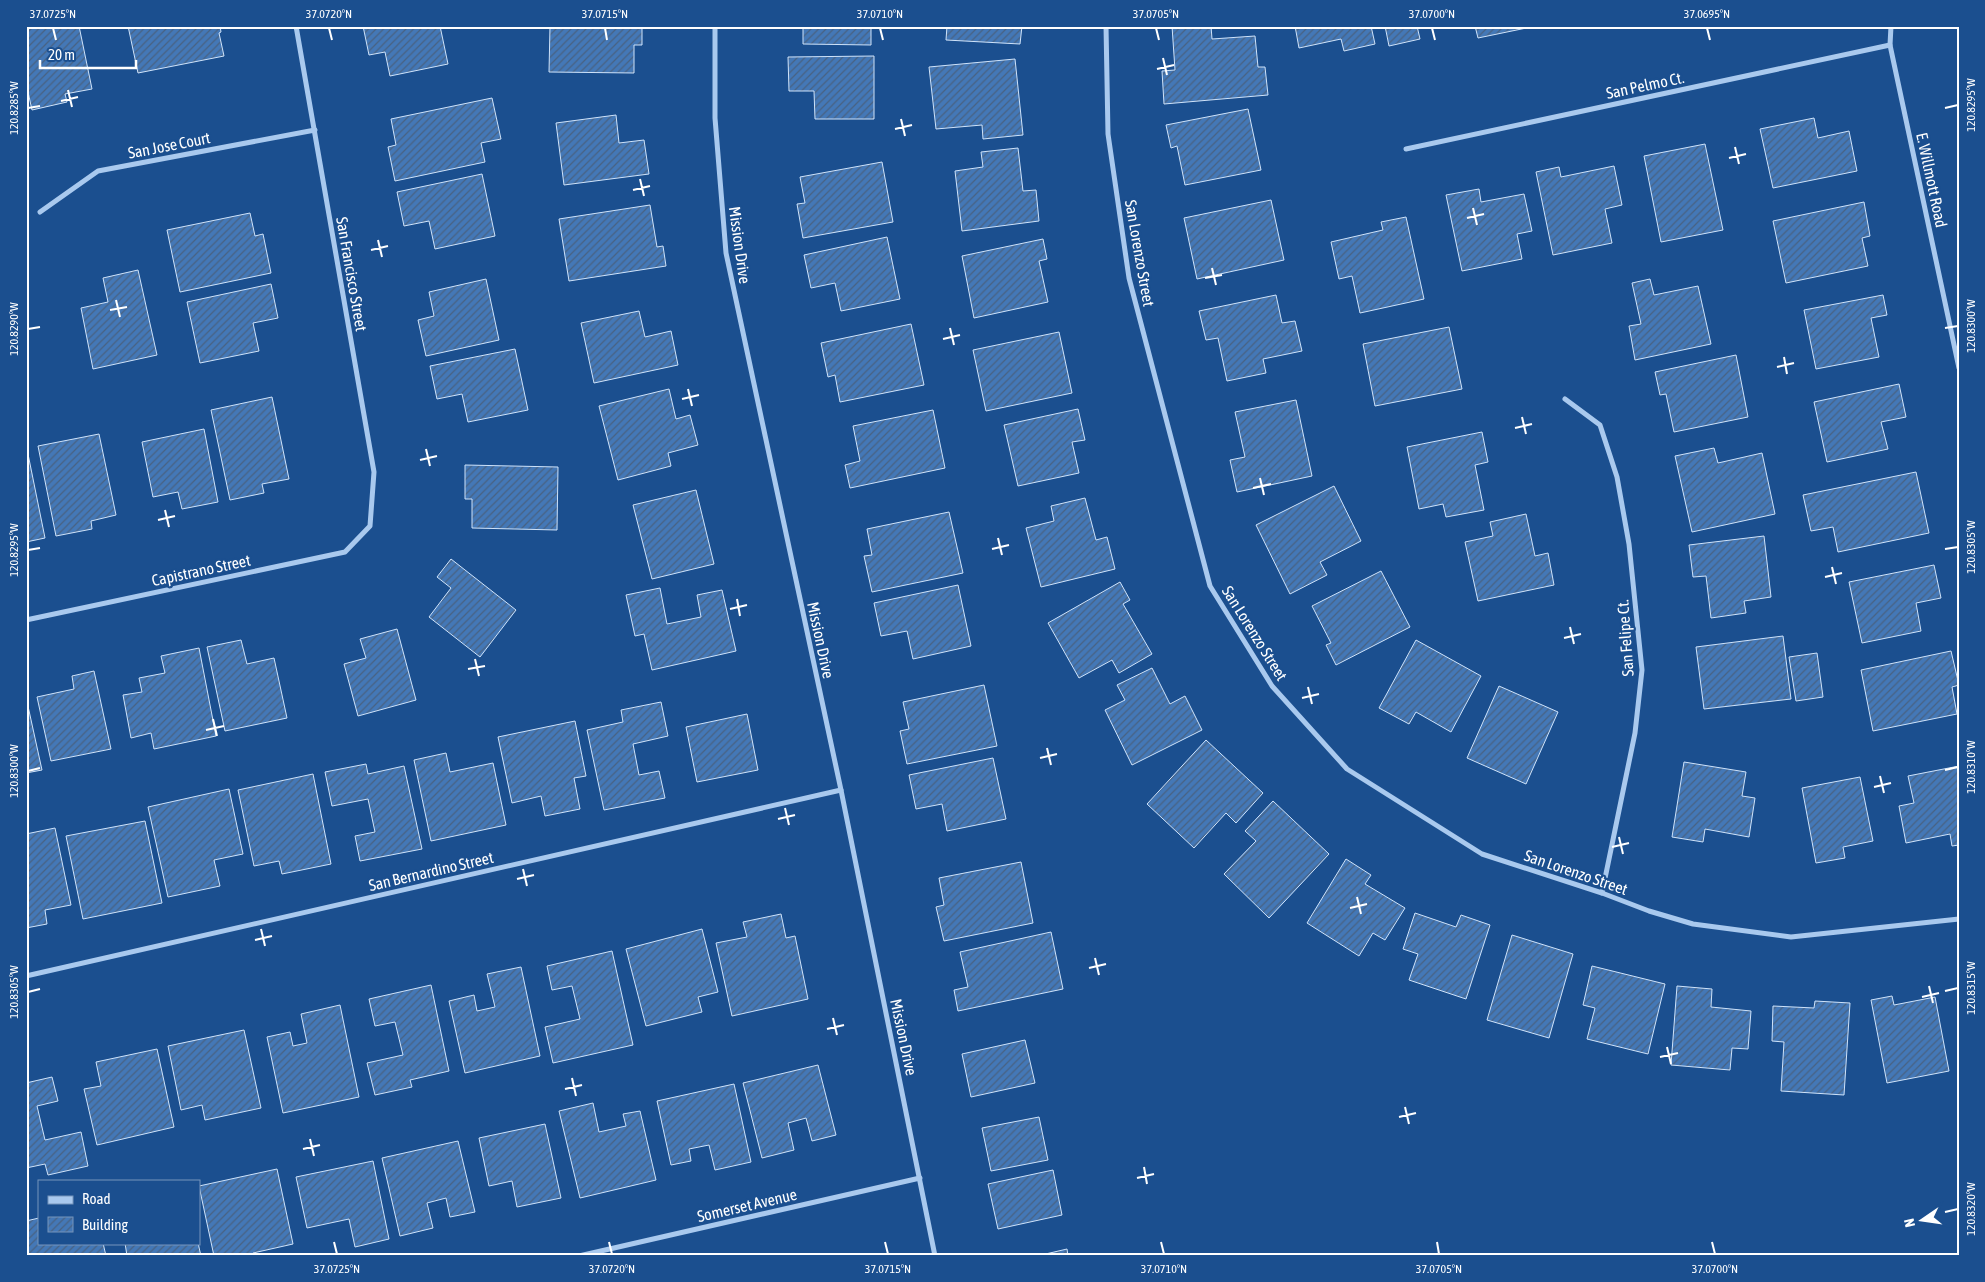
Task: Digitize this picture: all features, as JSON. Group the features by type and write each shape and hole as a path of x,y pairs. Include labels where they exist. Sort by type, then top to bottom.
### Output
{"street":[{"name":"San Francisco Street","path":"296,26 374,472 370,526"},
{"name":"Mission Drive","path":"715,26 715,118 726,253 841,790 935,1256"},
{"name":"San Lorenzo Street","path":"1106,26 1108,134 1129,278 1210,586 1272,686 1347,769 1482,854 1602,893 1648,911 1693,924 1791,937 1959,919"},
{"name":"E. Willmott Road","path":"1891,26 1890,45 1959,368"},
{"name":"San Pelmo Ct.","path":"1406,149 1890,45"},
{"name":"San Jose Court","path":"40,212 98,171 315,130"},
{"name":"San Felipe Ct.","path":"1565,399 1600,425 1617,477 1629,544 1642,670 1636,733 1602,893"},
{"name":"Capistrano Street","path":"26,620 345,552 370,526"},
{"name":"San Bernardino Street","path":"26,976 841,790"},
{"name":"Somerset Avenue","path":"579,1256 920,1178"}],"building":[{"path":"26,26 79,26 92,89 65,94 67,102 32,110 26,83"},
{"path":"128,26 220,26 221,32 219,33 224,56 138,73"},
{"path":"363,26 440,26 448,64 390,76 385,52 369,55"},
{"path":"550,26 642,26 642,45 634,45 634,73 549,72"},
{"path":"803,26 871,26 871,45 803,44"},
{"path":"947,26 1022,26 1020,44 946,40"},
{"path":"1172,26 1211,26 1212,39 1255,36 1258,67 1265,67 1268,95 1164,104 1162,71 1175,70"},
{"path":"1295,26 1371,26 1375,44 1344,51 1341,39 1299,48"},
{"path":"1385,26 1417,26 1420,39 1389,46"},
{"path":"1475,26 1536,26 1478,38"},
{"path":"874,56 874,119 815,119 814,91 789,91 788,57"},
{"path":"1015,59 1023,135 983,139 982,125 936,129 929,67"},
{"path":"492,98 501,139 481,143 485,162 395,181 388,147 396,145 391,119"},
{"path":"1248,109 1261,170 1185,185 1177,146 1171,148 1166,125"},
{"path":"616,115 619,143 644,140 649,174 564,185 556,123"},
{"path":"1814,118 1818,138 1849,131 1857,171 1773,188 1760,129"},
{"path":"1705,144 1723,230 1661,242 1644,156"},
{"path":"1018,148 1023,191 1036,190 1039,221 962,231 955,171 983,167 981,152"},
{"path":"882,162 893,222 803,238 797,204 805,203 800,177"},
{"path":"1614,166 1622,205 1605,209 1612,243 1553,255 1536,172 1559,167 1561,177"},
{"path":"482,174 495,236 435,249 429,221 404,226 397,192"},
{"path":"1479,189 1481,202 1524,194 1532,231 1517,234 1522,259 1462,271 1446,195"},
{"path":"1271,200 1284,260 1197,279 1184,218"},
{"path":"1864,202 1870,236 1862,238 1868,266 1786,283 1773,221"},
{"path":"650,205 657,247 663,246 666,266 569,281 559,219"},
{"path":"250,213 255,236 263,234 271,273 180,292 167,230"},
{"path":"1406,217 1424,299 1360,313 1352,276 1339,279 1331,242 1383,230 1381,222"},
{"path":"887,237 900,299 841,311 835,283 811,288 804,255"},
{"path":"1043,239 1047,259 1039,261 1048,302 974,318 962,256"},
{"path":"138,270 157,355 93,369 81,308 108,302 103,278"},
{"path":"486,279 499,340 426,356 418,320 434,316 429,292"},
{"path":"1650,279 1654,295 1698,286 1711,344 1635,360 1629,326 1641,324 1632,283"},
{"path":"271,284 278,318 253,323 259,351 200,363 187,302"},
{"path":"1276,295 1282,323 1295,321 1302,351 1263,359 1266,373 1227,381 1218,338 1206,340 1199,311"},
{"path":"1883,295 1887,315 1871,318 1879,357 1816,369 1804,310"},
{"path":"639,311 645,337 671,331 678,365 594,383 581,323"},
{"path":"911,324 924,385 840,402 835,375 828,377 821,343"},
{"path":"1449,327 1462,389 1375,406 1363,344"},
{"path":"1059,332 1072,393 986,411 973,350"},
{"path":"515,349 528,410 468,422 462,394 437,399 430,366"},
{"path":"1736,355 1748,417 1674,432 1666,394 1660,395 1655,372"},
{"path":"1899,384 1906,417 1881,422 1888,449 1827,462 1814,402"},
{"path":"669,389 676,419 690,415 698,445 668,453 671,466 618,480 599,406"},
{"path":"272,397 289,479 262,484 264,493 230,500 211,410"},
{"path":"1296,400 1312,476 1237,492 1230,460 1245,457 1235,412"},
{"path":"1078,409 1085,440 1072,442 1079,473 1018,486 1004,425"},
{"path":"933,410 945,468 850,488 845,465 860,461 853,426"},
{"path":"204,429 218,502 182,509 178,492 153,497 142,442"},
{"path":"1482,432 1488,462 1475,465 1484,510 1446,517 1443,504 1419,509 1407,447"},
{"path":"99,434 116,515 91,521 92,529 56,536 38,446"},
{"path":"1714,448 1718,463 1762,453 1775,514 1692,532 1675,456"},
{"path":"26,454 28,454 45,538 26,542"},
{"path":"465,465 558,467 557,530 472,528 472,499 465,499"},
{"path":"1916,472 1929,533 1838,552 1833,527 1811,531 1803,495"},
{"path":"1334,486 1361,541 1320,562 1327,575 1290,594 1256,525"},
{"path":"696,490 714,564 652,579 633,505"},
{"path":"1085,498 1096,540 1107,537 1115,569 1041,587 1026,528 1054,521 1051,506"},
{"path":"949,512 963,573 872,592 864,556 872,555 867,529"},
{"path":"1526,514 1535,556 1548,553 1554,585 1478,601 1465,542 1493,536 1490,522"},
{"path":"1764,536 1771,597 1744,601 1746,613 1711,618 1706,576 1693,577 1689,545"},
{"path":"451,559 516,610 480,657 429,617 451,588 437,577"},
{"path":"1934,565 1941,598 1916,603 1921,631 1862,643 1849,582"},
{"path":"1381,571 1410,627 1336,665 1326,645 1331,643 1312,606"},
{"path":"1120,582 1130,600 1123,604 1152,654 1119,673 1112,660 1079,678 1048,623"},
{"path":"958,585 971,646 913,659 907,631 881,636 874,603"},
{"path":"660,588 667,624 701,617 697,595 722,590 736,651 652,670 644,634 635,636 626,595"},
{"path":"397,629 416,700 358,716 344,664 366,658 360,639"},
{"path":"1783,636 1791,699 1704,709 1696,647"},
{"path":"241,640 247,664 274,658 287,718 225,731 207,647"},
{"path":"1416,640 1481,676 1451,732 1416,712 1409,724 1379,708"},
{"path":"199,648 216,736 154,749 151,733 131,738 123,695 142,692 139,678 165,673 161,656"},
{"path":"1951,651 1959,685 1952,687 1957,714 1873,731 1861,670"},
{"path":"1817,653 1823,697 1796,701 1789,657"},
{"path":"1152,668 1170,704 1185,696 1202,730 1132,765 1105,710 1125,700 1117,685"},
{"path":"94,671 111,749 51,761 37,697 74,689 72,676"},
{"path":"984,685 997,746 907,764 900,731 909,729 903,702"},
{"path":"1499,686 1558,712 1526,784 1467,758"},
{"path":"26,697 42,770 26,773"},
{"path":"661,702 668,736 633,744 639,775 659,771 665,798 604,810 587,730 623,722 621,710"},
{"path":"747,714 758,770 697,782 686,727"},
{"path":"575,721 586,776 574,778 580,809 545,816 541,796 512,803 498,737"},
{"path":"1206,740 1263,793 1236,823 1226,813 1194,848 1147,804"},
{"path":"446,753 450,772 493,763 506,825 431,841 414,760"},
{"path":"993,758 1006,819 947,831 942,804 916,809 909,775"},
{"path":"1684,762 1746,772 1742,796 1755,798 1749,837 1705,829 1703,842 1672,837"},
{"path":"366,764 368,774 404,766 422,849 360,861 355,836 375,832 368,799 332,806 325,772"},
{"path":"1959,766 1959,845 1952,846 1950,834 1906,843 1899,806 1914,803 1908,776"},
{"path":"313,774 331,864 282,874 279,861 254,866 238,790"},
{"path":"1860,777 1873,841 1843,847 1845,858 1816,863 1802,788"},
{"path":"229,789 243,854 214,860 220,886 168,897 148,807"},
{"path":"1273,801 1329,854 1269,918 1224,874 1256,841 1245,831"},
{"path":"145,821 162,903 83,919 66,836"},
{"path":"55,828 71,905 45,910 47,924 26,928 26,834"},
{"path":"1346,859 1371,875 1365,884 1405,908 1385,940 1373,933 1359,956 1307,923"},
{"path":"1021,862 1033,923 944,941 936,907 944,905 939,878"},
{"path":"1415,913 1456,927 1461,915 1490,925 1466,999 1409,980 1418,954 1403,949"},
{"path":"781,914 786,938 795,936 808,999 732,1016 716,943 747,937 743,922"},
{"path":"702,929 718,992 698,997 702,1012 646,1026 626,949"},
{"path":"1051,932 1063,989 958,1011 954,990 968,987 960,952"},
{"path":"1512,935 1573,954 1549,1038 1487,1020"},
{"path":"612,951 633,1045 553,1063 545,1027 580,1019 572,986 552,990 547,966"},
{"path":"1592,966 1665,984 1648,1054 1587,1039 1595,1008 1583,1005"},
{"path":"521,967 540,1056 465,1073 449,1001 474,995 477,1011 495,1007 487,974"},
{"path":"431,985 449,1071 410,1080 412,1087 375,1095 367,1063 403,1055 395,1022 375,1026 369,999"},
{"path":"1677,986 1712,989 1711,1007 1751,1011 1748,1049 1732,1048 1730,1070 1671,1065"},
{"path":"1892,996 1894,1005 1935,997 1949,1071 1887,1083 1871,1000"},
{"path":"1815,1001 1850,1003 1844,1095 1781,1091 1784,1042 1772,1041 1773,1006 1814,1008"},
{"path":"340,1005 359,1097 283,1113 267,1037 290,1032 293,1046 307,1043 301,1014"},
{"path":"244,1030 261,1108 205,1120 202,1105 181,1110 168,1046"},
{"path":"1025,1040 1035,1083 971,1097 962,1054"},
{"path":"157,1049 174,1127 97,1145 84,1089 101,1086 96,1062"},
{"path":"818,1065 836,1135 812,1141 806,1118 788,1123 794,1150 762,1158 743,1083"},
{"path":"52,1077 58,1101 37,1106 45,1140 81,1132 88,1166 48,1175 45,1164 26,1168 26,1083"},
{"path":"734,1084 751,1162 715,1170 709,1145 689,1149 691,1161 671,1165 657,1101"},
{"path":"593,1103 599,1132 626,1126 623,1114 640,1111 656,1180 580,1198 559,1111"},
{"path":"1039,1117 1048,1160 991,1171 982,1128"},
{"path":"545,1124 561,1198 517,1207 512,1181 489,1186 479,1138"},
{"path":"458,1141 475,1212 450,1217 446,1198 427,1203 433,1228 400,1236 382,1158"},
{"path":"373,1161 389,1239 355,1247 349,1219 307,1228 296,1177"},
{"path":"277,1169 293,1244 253,1253 254,1256 214,1256 200,1186"},
{"path":"1053,1170 1062,1215 998,1229 988,1184"},
{"path":"38,1218 38,1244 103,1244 106,1256 26,1256 26,1221"},
{"path":"125,1244 198,1244 201,1256 127,1256"},
{"path":"1067,1249 1068,1256 1037,1256"}]}
